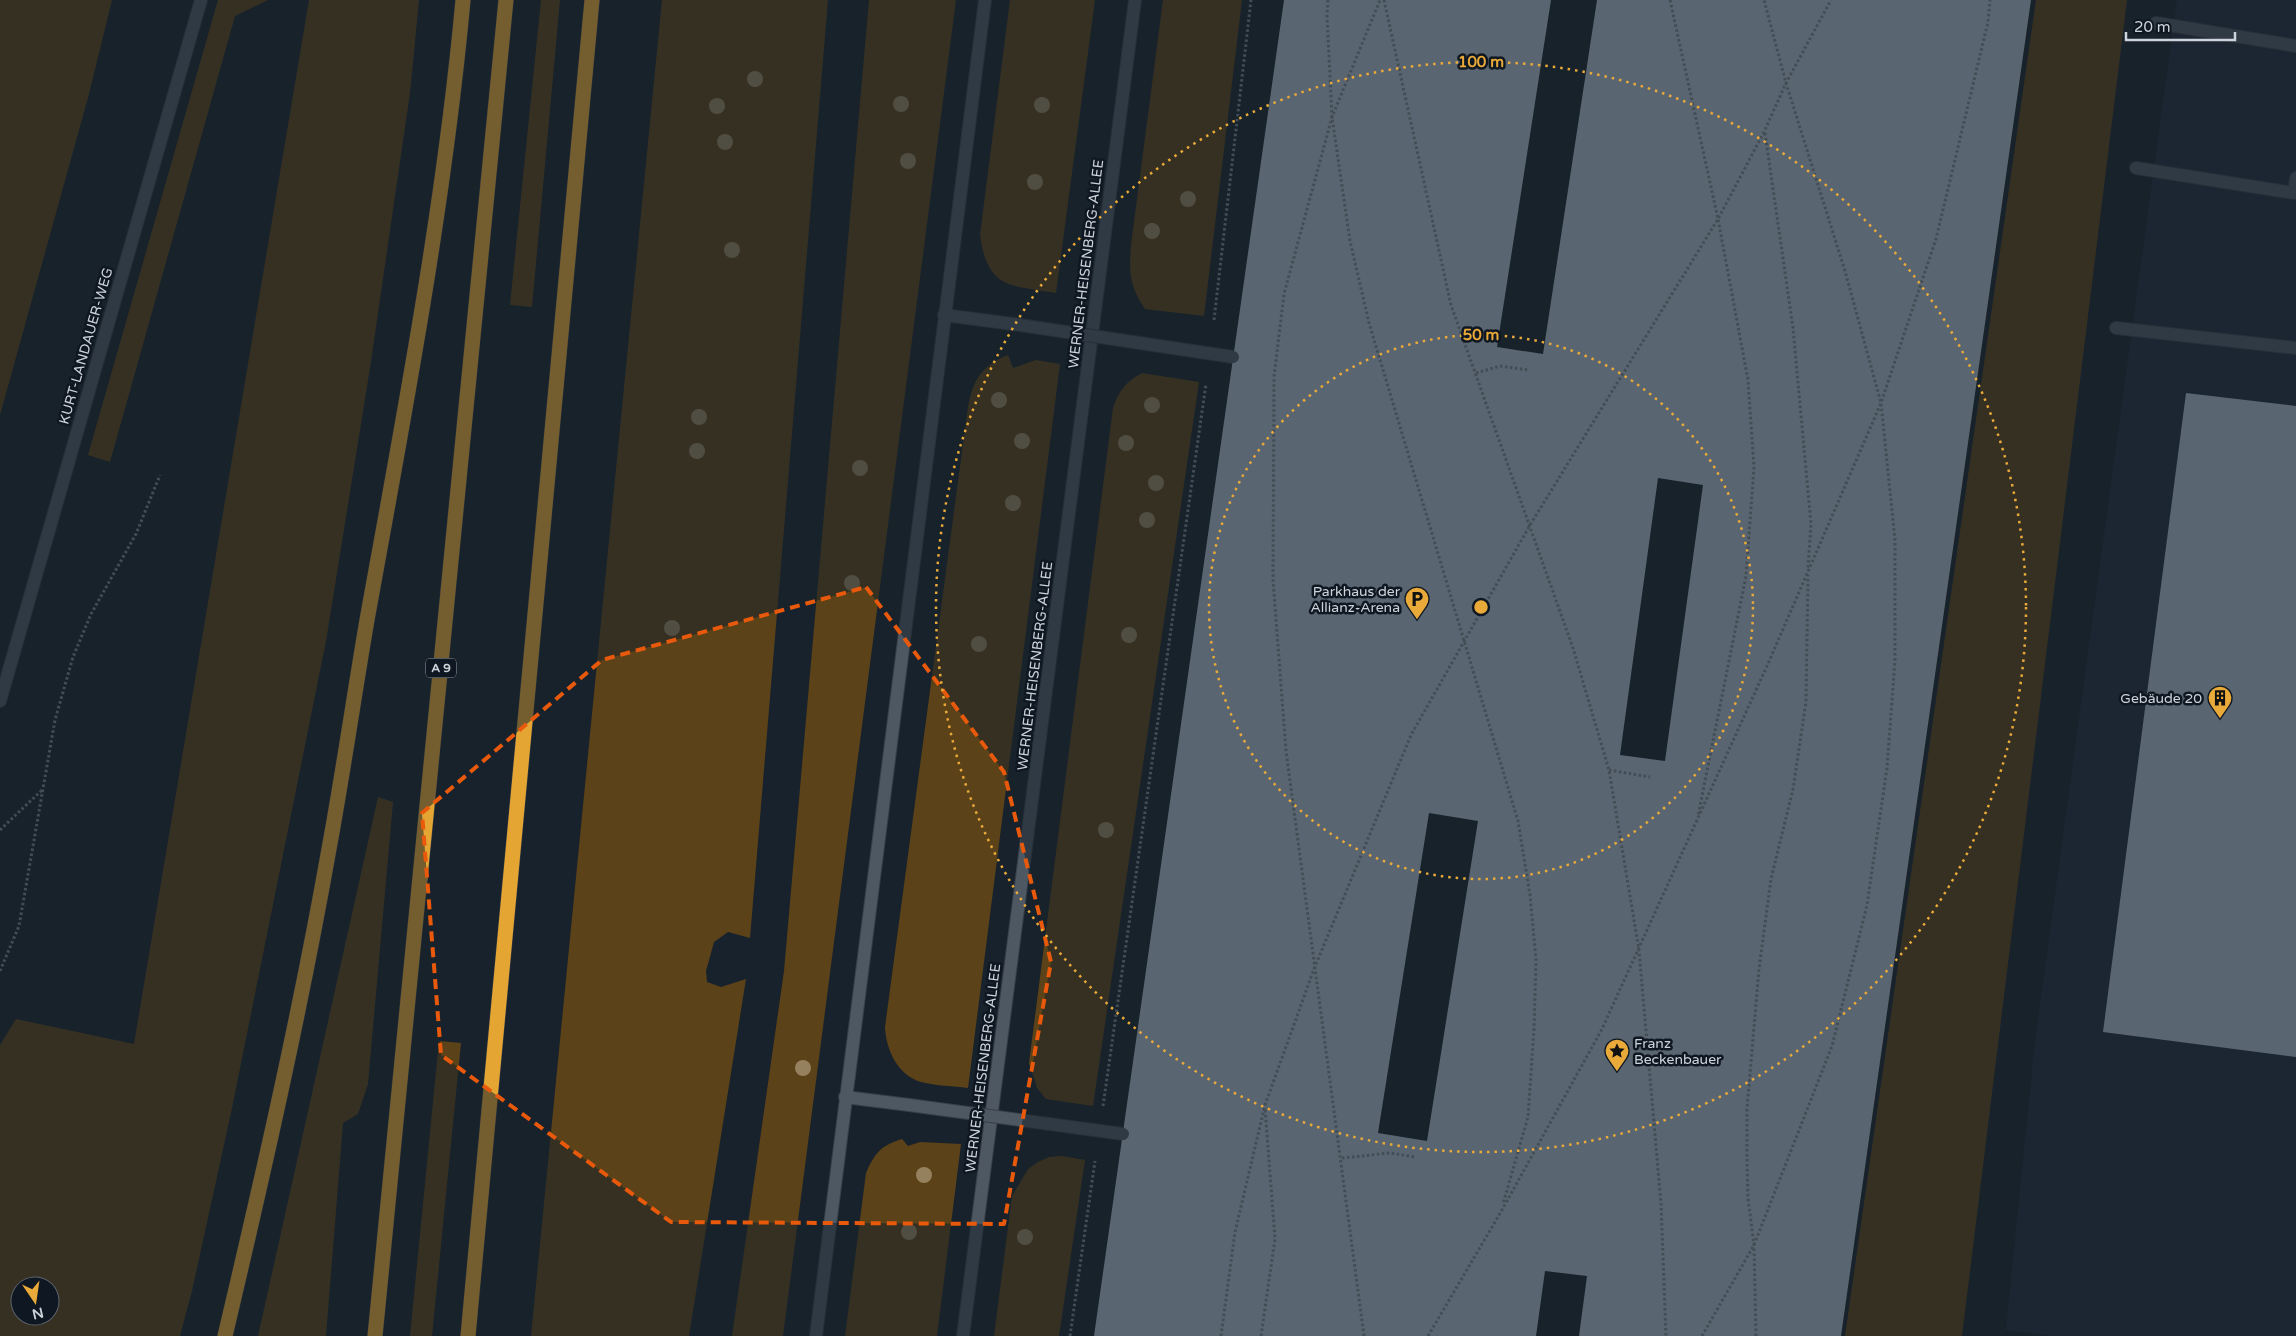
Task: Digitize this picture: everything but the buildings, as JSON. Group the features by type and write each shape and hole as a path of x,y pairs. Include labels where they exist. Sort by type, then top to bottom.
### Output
{"highway":[{"path":"224,1336 269,1149 329,849 347,734 405,412 435,224 463,0"},
{"name":"A 9","path":"375,1336 506,0"},
{"path":"468,1336 592,0"}],"street":[{"name":"KURT-LANDAUER-WEG","path":"0,701 201,0"},
{"path":"816,1336 985,0"},
{"name":"WERNER-HEISENBERG-ALLEE","path":"963,1336 1135,0"},
{"path":"2156,23 2296,46"},
{"path":"2136,168 2294,193 2296,178"},
{"path":"944,315 1233,357"},
{"path":"2116,328 2296,348"},
{"path":"845,1097 1123,1134"}],"path":[{"path":"1214,320 1251,0"},
{"path":"1328,0 1327,15 1332,117 1350,241 1369,323 1394,413 1518,821 1530,895 1536,960 1534,1030 1528,1117 1502,1210"},
{"path":"1364,1336 1342,1158 1314,969 1286,751 1273,580 1274,377 1284,294 1332,117 1382,0"},
{"path":"1382,0 1451,305 1573,648 1609,770 1639,950 1661,1204 1666,1336"},
{"path":"1670,0 1718,219 1748,380 1754,466 1746,576 1696,824"},
{"path":"1702,1336 1754,1245 1832,1046 1867,906 1887,768 1896,660 1895,540 1881,403 1845,271 1786,83 1764,0"},
{"path":"1221,1336 1236,1232 1265,1105 1314,969 1411,735 1530,525 1718,219 1764,132 1786,83 1831,0"},
{"path":"1428,1336 1502,1210 1602,1029 1696,824 1881,403 1936,239 1988,22 1990,0"},
{"path":"1756,1336 1754,1245 1748,1198 1747,1109 1759,969 1771,879 1793,790 1806,702 1808,571 1811,524 1794,328 1764,132"},
{"path":"1476,373 1500,366 1528,370"},
{"path":"1103,1107 1206,384"},
{"path":"0,972 19,926 55,720 73,657 91,614 136,534 160,475"},
{"path":"1609,770 1650,776"},
{"path":"0,830 42,790"},
{"path":"1261,1336 1275,1239 1265,1105"},
{"path":"1342,1158 1390,1153 1416,1157"},
{"path":"1070,1336 1095,1161"}],"highlighted area":[{"path":"866,587 1004,772 1051,962 1004,1224 671,1222 441,1055 422,813 602,660"}],"shaded area":[{"path":"0,0 112,0 89,94 0,415"},
{"path":"218,0 268,0 235,16 110,462 88,455"},
{"path":"309,0 419,0 410,93 370,368 326,641 232,1108 192,1291 180,1336 0,1336 0,1045 16,1019 134,1044"},
{"path":"541,0 560,0 532,307 510,305"},
{"path":"662,0 828,0 750,938 728,932 714,942 706,971 707,982 721,987 746,979 689,1336 531,1336"},
{"path":"869,0 956,0 783,1336 732,1336 784,971"},
{"path":"1010,0 1095,0 1056,293 1014,286 1004,282 995,275 989,266 980,235"},
{"path":"1163,0 1242,0 1204,316 1145,309 1136,293 1131,278 1131,245"},
{"path":"2036,0 2127,0 1962,1336 1845,1336"},
{"path":"2177,0 2296,0 2296,1336 2053,1336 2006,1330 2035,1042"},
{"path":"1008,355 1013,368 1036,360 1060,364 968,1088 921,1082 905,1074 894,1060 888,1044 885,1027 968,407 973,389 980,375 991,364"},
{"path":"1142,373 1199,382 1093,1106 1046,1099 1037,1088 1029,1063 1113,408 1124,387"},
{"path":"378,797 393,802 368,1084 358,1114 343,1123 326,1336 258,1336"},
{"path":"439,1041 461,1043 432,1336 410,1336"},
{"path":"902,1139 908,1146 920,1142 961,1144 937,1336 845,1336 866,1173 879,1151 888,1144"},
{"path":"1062,1156 1085,1160 1059,1336 994,1336 1012,1196 1028,1169 1049,1157"}],"place":[{"name":"Parkhaus der Allianz-Arena","path":"1417,620"},
{"name":"Gebäude 20","path":"2220,719"},
{"name":"Franz Beckenbauer","path":"1617,1072"}]}
